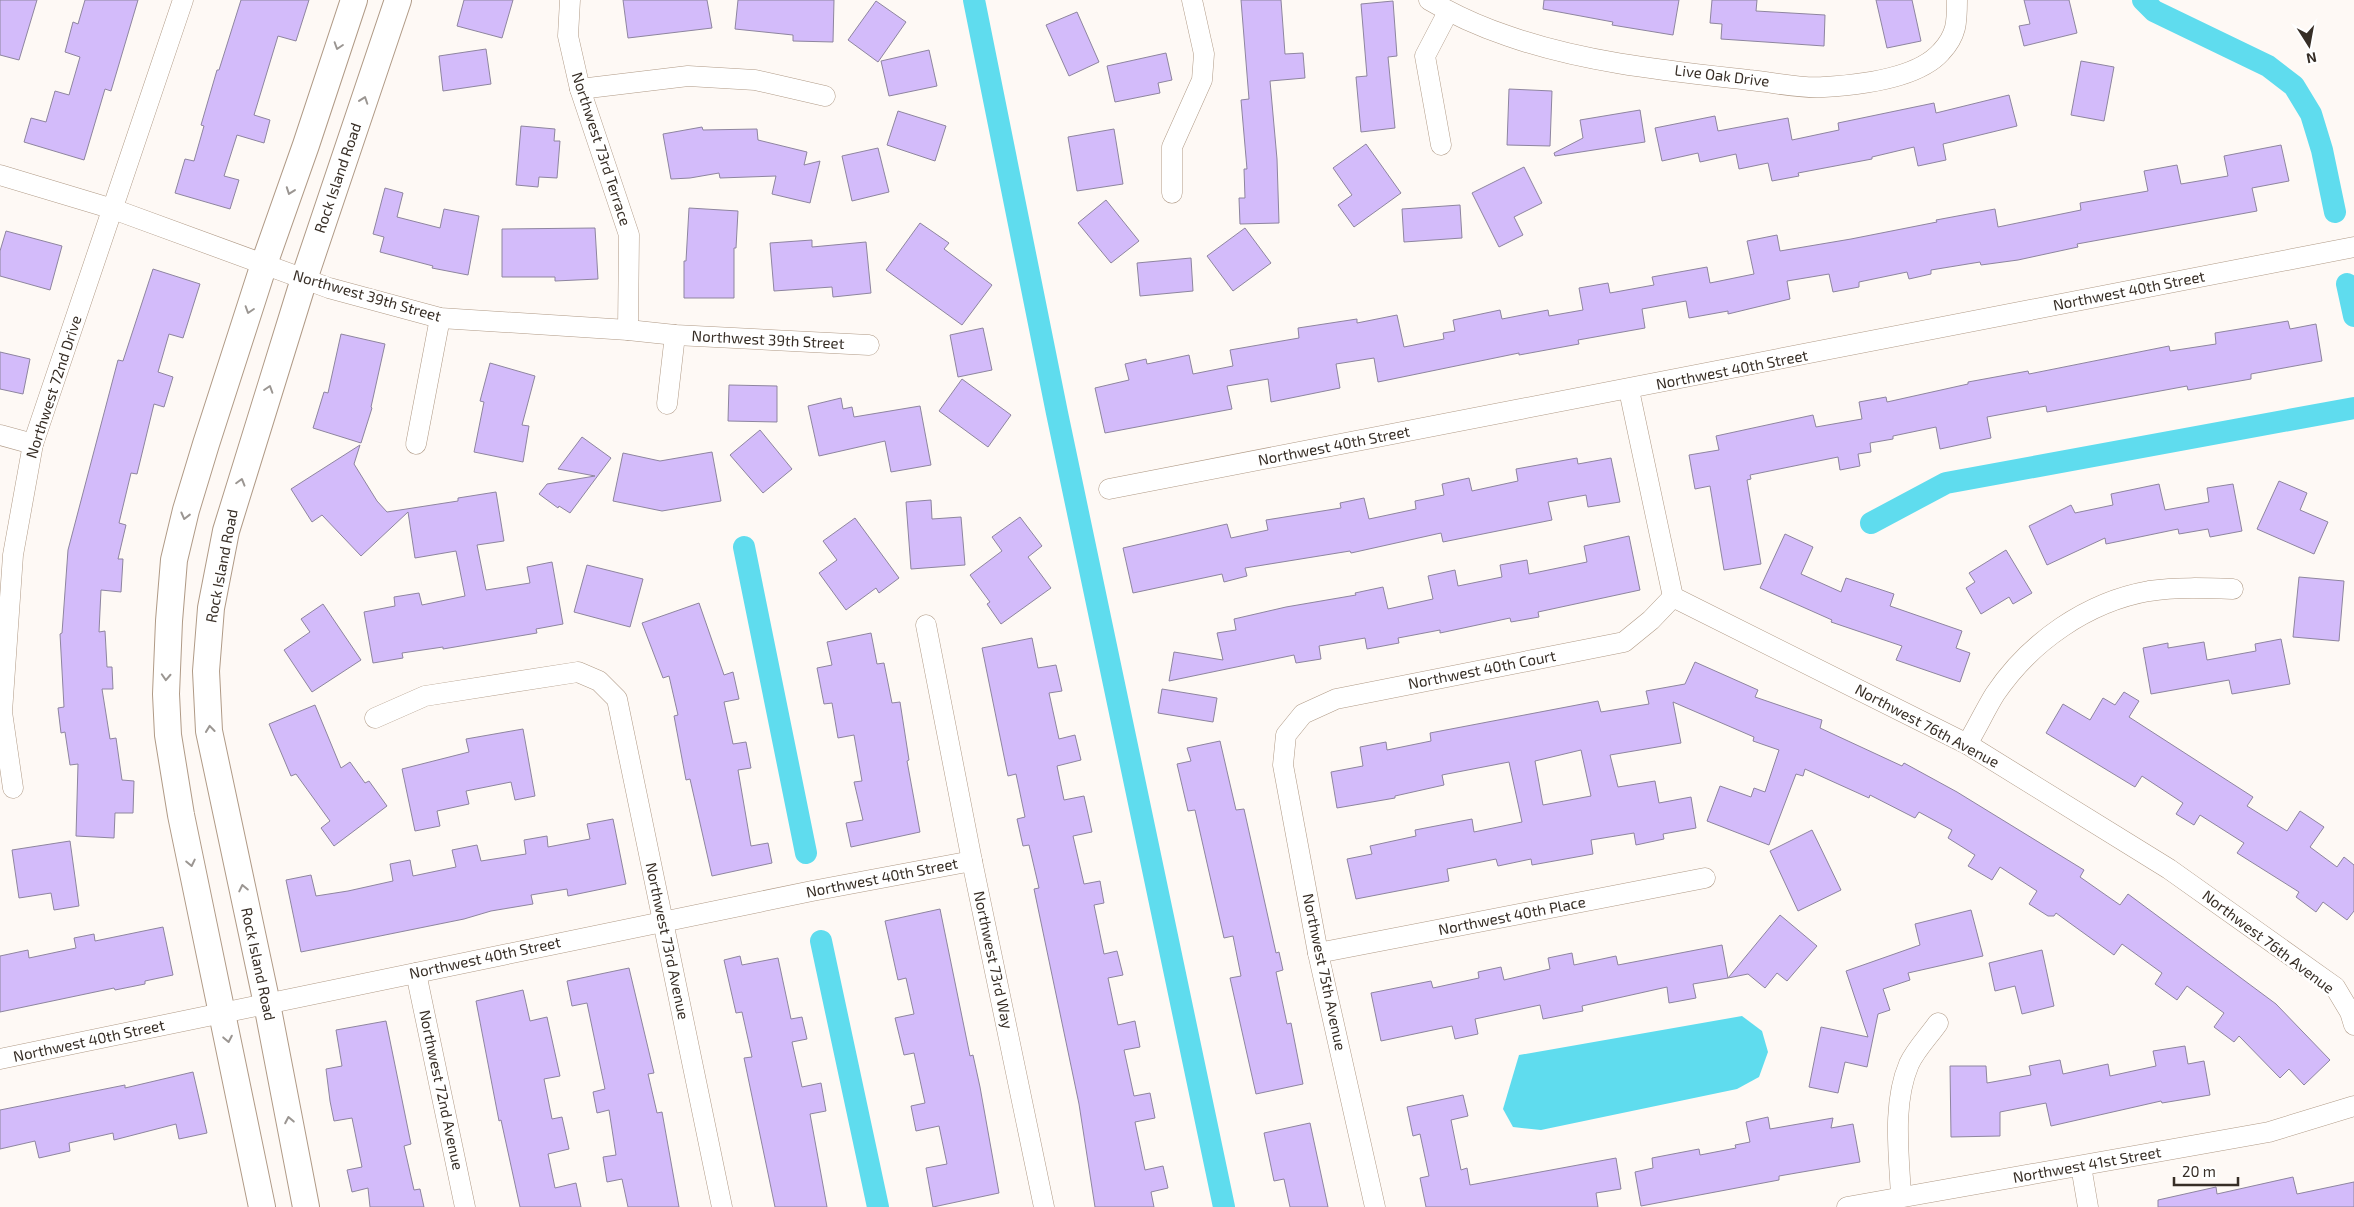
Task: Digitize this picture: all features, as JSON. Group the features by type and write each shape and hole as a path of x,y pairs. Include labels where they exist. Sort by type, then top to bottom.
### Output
{"main road":[{"path":"262,1207 181,815 168,734 166,694 169,621 174,560 186,510 264,264 306,146 354,0"},
{"name":"Rock Island Road","path":"306,1207 267,1004 210,731 206,671 211,608 226,531 304,279 398,0"}],"street":[{"name":"Northwest 72nd Drive","path":"14,788 1,712 13,555 33,444 183,0"},
{"name":"Northwest 73rd Terrace","path":"570,0 568,36 580,89 629,235 628,330"},
{"path":"1172,193 1172,147 1202,80 1204,54 1192,0"},
{"name":"Live Oak Drive","path":"1429,0 1448,12 1508,36 1591,58 1707,76 1823,88 1882,80 1918,69 1941,52 1957,27 1956,0"},
{"path":"1441,144 1425,56 1448,12"},
{"path":"580,89 688,76 755,80 825,96"},
{"name":"Northwest 39th Street","path":"0,175 113,208 304,279 440,318 628,330 675,335 869,345"},
{"name":"Northwest 40th Street","path":"1109,489 1629,390 2354,247"},
{"path":"416,444 440,318"},
{"path":"667,404 675,335"},
{"path":"1629,390 1673,597"},
{"path":"0,436 33,444"},
{"path":"1968,744 1996,694 2024,660 2050,635 2080,615 2112,602 2148,592 2184,588 2233,589"},
{"name":"Northwest 40th Court","path":"1286,735 1303,714 1336,699 1624,642 1652,620 1673,597"},
{"name":"Northwest 76th Avenue","path":"1673,597 1968,744 2169,869 2335,987 2350,1012 2354,1025"},
{"name":"Northwest 73rd Way","path":"926,625 972,861 1044,1207"},
{"name":"Northwest 73rd Avenue","path":"375,718 425,696 578,672 599,681 617,699 722,1207"},
{"name":"Northwest 75th Avenue","path":"1286,735 1283,765 1318,953 1375,1207"},
{"name":"Northwest 40th Street","path":"0,1059 663,921 972,861"},
{"name":"Northwest 40th Place","path":"1318,953 1705,878"},
{"name":"Northwest 72nd Avenue","path":"416,973 465,1207"},
{"path":"1901,1196 1898,1129 1901,1098 1910,1063 1938,1023"},
{"name":"Northwest 41st Street","path":"1847,1207 2269,1132 2354,1106"},
{"path":"2081,1166 2088,1207"}],"water":[{"path":"1742,1016 1762,1031 1768,1052 1759,1077 1737,1089 1541,1130 1513,1127 1503,1109 1519,1055"}],"building":[{"path":"0,0 37,0 19,60 0,55"},
{"path":"85,0 138,0 111,91 105,89 84,160 24,142 31,118 46,122 55,91 69,95 80,57 65,52 73,22 78,24"},
{"path":"241,0 309,0 296,41 278,36 254,115 270,120 264,143 237,135 224,176 239,180 230,209 175,193 185,159 194,161 204,126 201,125 217,70 219,70"},
{"path":"464,0 513,0 502,38 457,26"},
{"path":"623,0 707,0 712,28 628,38"},
{"path":"738,0 834,0 833,42 793,41 793,35 735,29"},
{"path":"1241,0 1281,0 1285,54 1303,53 1305,78 1270,81 1277,159 1279,223 1240,224 1239,198 1245,198 1244,169 1247,169 1241,100 1249,99"},
{"path":"1544,0 1679,0 1673,35 1612,25 1613,22 1543,9"},
{"path":"1712,0 1757,0 1756,11 1825,15 1824,46 1721,39 1722,24 1710,23"},
{"path":"1876,0 1912,0 1921,41 1887,48"},
{"path":"2024,0 2069,0 2077,33 2024,46 2019,26 2030,24"},
{"path":"876,1 906,22 878,62 848,40"},
{"path":"1393,1 1397,56 1388,57 1395,128 1361,132 1356,77 1367,76 1361,4"},
{"path":"1077,12 1099,62 1069,76 1046,25"},
{"path":"486,49 491,84 443,91 439,56"},
{"path":"929,50 937,86 889,96 881,61"},
{"path":"1166,53 1172,80 1158,83 1160,93 1115,102 1107,66"},
{"path":"2081,61 2114,67 2104,121 2071,115"},
{"path":"1509,89 1552,91 1550,146 1507,145"},
{"path":"2009,95 2017,126 1943,144 1946,160 1918,166 1914,147 1872,157 1872,159 1798,173 1799,176 1772,181 1768,163 1739,169 1736,154 1700,162 1698,153 1662,161 1655,128 1715,116 1718,131 1788,118 1792,140 1839,130 1838,123 1934,103 1936,113"},
{"path":"1640,110 1645,142 1555,156 1554,153 1583,138 1580,120"},
{"path":"898,111 946,126 935,161 887,145"},
{"path":"521,126 555,129 554,141 560,141 557,178 539,177 538,187 516,185"},
{"path":"702,127 703,130 757,129 758,140 807,152 804,165 820,161 810,203 772,194 776,176 720,178 719,173 671,179 663,134"},
{"path":"1114,129 1123,184 1077,191 1068,137"},
{"path":"1366,144 1401,193 1354,227 1338,205 1352,195 1333,168"},
{"path":"2281,145 2289,181 2252,188 2257,211 2077,244 2078,247 2018,260 1981,265 1980,262 1931,270 1931,274 1909,279 1907,272 1859,282 1859,287 1833,292 1829,274 1787,281 1790,299 1728,314 1728,311 1689,318 1686,301 1642,309 1645,328 1578,340 1579,344 1519,355 1519,353 1378,382 1374,358 1336,364 1340,388 1271,402 1268,379 1227,386 1232,409 1105,433 1095,388 1129,380 1125,364 1146,359 1147,364 1189,355 1193,374 1233,366 1230,350 1299,338 1298,328 1357,319 1357,323 1397,315 1404,347 1444,339 1443,333 1455,331 1453,320 1500,310 1502,319 1548,310 1549,316 1583,310 1579,288 1608,283 1610,293 1654,285 1652,277 1707,267 1710,283 1754,274 1747,241 1777,235 1780,251 1851,239 1995,209 1998,227 2081,210 2080,203 2148,191 2144,171 2177,165 2181,184 2228,176 2224,156"},
{"path":"878,148 889,192 852,201 842,156"},
{"path":"1524,167 1542,203 1514,217 1523,235 1499,247 1472,193"},
{"path":"385,188 403,193 397,217 440,228 444,209 479,216 468,275 432,268 433,266 380,252 384,237 373,234"},
{"path":"1106,200 1139,241 1111,263 1078,223"},
{"path":"1460,205 1462,238 1404,242 1402,209"},
{"path":"689,208 738,211 736,248 734,248 734,298 684,298 684,261 686,261"},
{"path":"920,223 949,243 944,249 992,285 962,325 886,270"},
{"path":"595,228 598,279 555,281 555,277 502,277 502,229"},
{"path":"1245,228 1271,263 1233,291 1207,256"},
{"path":"6,231 62,246 50,290 0,276 0,251"},
{"path":"812,240 812,247 866,242 871,293 833,297 832,287 774,291 770,243"},
{"path":"1191,258 1193,291 1140,296 1137,263"},
{"path":"153,269 200,284 183,338 169,334 158,372 173,377 164,407 154,404 137,474 131,473 119,523 126,525 118,559 123,559 121,592 101,590 99,632 105,631 107,667 112,667 113,689 102,689 110,739 116,738 122,780 134,781 133,813 115,813 114,838 76,836 78,764 70,765 65,732 61,733 58,708 64,707 60,634 62,633 68,550 118,360 123,361"},
{"path":"2288,321 2290,329 2316,324 2322,361 2251,374 2251,379 2188,390 2187,386 2047,412 2046,406 1987,417 1991,438 1940,449 1936,427 1893,436 1893,439 1870,443 1871,452 1858,454 1860,466 1840,470 1838,457 1750,475 1751,479 1747,480 1761,564 1724,570 1710,486 1695,489 1689,455 1719,450 1716,436 1813,415 1816,427 1862,419 1859,402 1886,397 1887,402 1968,384 1968,382 2028,371 2029,374 2169,346 2170,351 2216,344 2215,333"},
{"path":"983,328 992,370 958,377 950,335"},
{"path":"341,334 385,344 372,408 361,443 313,428 324,392 328,393"},
{"path":"0,352 30,359 23,394 0,389"},
{"path":"490,363 535,376 522,425 529,426 523,462 474,452 484,402 480,401"},
{"path":"962,379 1011,415 988,447 939,411"},
{"path":"729,385 777,386 777,422 728,421"},
{"path":"841,398 843,409 852,407 854,417 920,406 931,465 891,472 885,441 819,456 808,406"},
{"path":"760,430 792,469 763,493 730,455"},
{"path":"582,437 611,458 570,513 559,506 558,508 539,494 547,484 595,476 558,469"},
{"path":"360,445 354,464 377,501 387,512 458,501 458,498 496,492 504,541 477,545 486,590 530,583 527,567 552,562 563,624 536,629 537,633 443,649 443,647 402,653 403,658 373,663 364,612 395,606 394,597 419,593 422,605 465,596 456,551 415,558 408,512 361,556 322,515 312,522 291,489"},
{"path":"712,452 721,501 662,511 613,501 623,453 660,461"},
{"path":"1577,458 1578,464 1611,458 1620,502 1588,507 1586,495 1548,502 1552,520 1443,542 1441,533 1351,553 1350,551 1245,568 1247,576 1224,582 1222,574 1133,593 1123,548 1227,524 1231,538 1268,530 1266,520 1341,508 1340,503 1364,498 1369,519 1416,509 1415,501 1444,495 1442,484 1469,478 1472,491 1518,481 1516,469"},
{"path":"2279,481 2307,493 2300,510 2328,522 2314,554 2257,529"},
{"path":"2159,484 2165,510 2209,502 2207,488 2233,484 2242,531 2210,537 2208,529 2179,534 2178,529 2106,544 2105,538 2047,565 2029,526 2071,505 2075,513 2113,505 2111,494"},
{"path":"931,500 932,519 961,517 965,565 911,569 906,502"},
{"path":"1020,517 1042,546 1028,557 1051,588 1001,624 987,604 990,602 970,575 1002,551 992,537"},
{"path":"855,518 899,578 879,593 876,588 846,610 819,573 837,560 823,541"},
{"path":"1785,534 1813,547 1801,574 1841,592 1846,578 1894,594 1890,606 1962,631 1956,648 1970,653 1960,682 1896,660 1902,646 1831,622 1832,620 1760,588"},
{"path":"1629,536 1640,590 1538,612 1539,617 1511,622 1510,618 1440,633 1440,630 1398,638 1399,643 1367,649 1365,638 1319,646 1321,659 1296,663 1294,655 1169,681 1174,652 1223,660 1217,633 1236,630 1234,619 1286,607 1356,595 1355,593 1383,587 1388,609 1433,599 1428,576 1455,570 1458,586 1502,577 1500,565 1527,560 1529,574 1587,562 1584,546"},
{"path":"2006,550 2032,593 2013,604 2009,597 1981,614 1966,588 1975,582 1969,573"},
{"path":"587,565 643,579 630,627 574,612"},
{"path":"2299,577 2344,581 2339,641 2293,637"},
{"path":"699,603 724,675 733,672 739,699 724,702 733,744 746,742 751,768 738,770 751,846 768,843 772,863 712,876 690,779 686,780 674,716 678,715 669,676 663,678 642,623"},
{"path":"323,604 361,660 312,692 284,650 310,632 301,619"},
{"path":"871,633 877,664 884,663 892,703 900,702 909,760 907,761 920,832 851,847 846,823 863,820 854,782 862,781 854,735 838,738 832,703 824,704 817,668 832,665 827,642"},
{"path":"1032,638 1038,668 1056,665 1062,691 1049,693 1059,739 1075,735 1081,760 1057,766 1064,800 1084,796 1092,832 1073,836 1084,884 1100,881 1104,903 1094,905 1104,954 1117,951 1123,975 1108,978 1118,1025 1135,1021 1140,1047 1124,1050 1134,1096 1150,1093 1155,1118 1135,1122 1145,1170 1163,1166 1168,1188 1151,1192 1154,1207 1095,1207 1079,1104 1034,889 1039,888 1029,845 1023,846 1017,819 1025,817 1016,774 1008,776 982,648"},
{"path":"2281,639 2290,684 2232,694 2229,680 2151,694 2143,648 2168,643 2168,648 2204,642 2207,660 2256,651 2255,644"},
{"path":"1695,662 1758,690 1755,697 1822,720 1820,728 1902,766 1904,763 1957,792 2084,870 2080,877 2120,905 2128,894 2276,1004 2330,1060 2304,1085 2289,1069 2280,1078 2239,1036 2234,1042 2214,1027 2224,1013 2187,986 2177,1000 2155,984 2162,973 2122,944 2114,955 2056,913 2054,916 2048,916 2029,904 2037,891 2000,867 1992,880 1968,866 1975,855 1948,838 1952,830 1919,812 1915,818 1870,795 1869,798 1805,769 1803,776 1796,774 1769,845 1707,821 1720,786 1751,797 1754,788 1765,792 1779,750 1753,741 1754,737 1673,702 1681,743 1610,755 1618,787 1655,781 1659,803 1691,797 1696,828 1663,834 1664,839 1636,845 1634,833 1591,840 1593,854 1532,865 1531,859 1498,866 1496,859 1447,869 1449,881 1356,899 1347,859 1372,854 1370,846 1416,836 1415,830 1472,819 1474,832 1522,822 1509,762 1442,775 1444,785 1395,796 1395,798 1337,808 1331,772 1363,766 1360,747 1386,742 1387,750 1431,741 1430,733 1598,701 1601,712 1649,704 1646,691 1685,684","holes":["1581,750 1591,796 1543,805 1535,761"]},
{"path":"1162,689 1217,698 1213,722 1158,713"},
{"path":"2124,692 2139,701 2129,717 2253,797 2247,806 2287,831 2300,811 2324,827 2310,847 2337,867 2344,857 2354,865 2354,911 2347,920 2323,902 2316,912 2296,897 2299,892 2237,853 2244,843 2200,815 2194,825 2176,814 2183,803 2142,776 2135,787 2046,733 2063,704 2090,720 2103,698 2115,705"},
{"path":"315,705 341,768 350,762 365,783 369,781 387,806 334,846 321,828 330,821 296,774 291,776 269,724"},
{"path":"523,729 535,796 515,800 511,782 466,791 469,804 437,811 440,826 415,831 402,769 469,752 466,739"},
{"path":"1220,741 1236,810 1244,809 1276,953 1279,952 1283,970 1276,972 1287,1024 1291,1023 1303,1084 1256,1094 1230,978 1241,976 1233,936 1224,938 1195,810 1188,811 1177,764 1191,761 1187,748"},
{"path":"613,819 626,884 568,896 567,889 531,895 533,904 491,911 464,919 301,952 286,880 311,875 316,896 348,891 393,881 390,864 410,860 413,876 456,867 452,850 477,845 481,861 526,854 524,840 547,836 548,847 590,839 587,824"},
{"path":"1812,830 1841,890 1798,911 1770,851"},
{"path":"70,841 79,906 54,910 51,893 19,898 12,850"},
{"path":"940,909 970,1056 973,1055 980,1087 999,1193 933,1207 926,1168 947,1164 939,1126 916,1131 911,1106 925,1103 914,1053 904,1055 895,1018 914,1014 906,978 898,980 885,921"},
{"path":"1971,910 1983,956 1908,973 1910,980 1883,989 1890,1010 1878,1014 1867,1067 1845,1062 1838,1093 1809,1087 1821,1027 1868,1037 1846,971 1920,945 1915,924"},
{"path":"1780,915 1817,946 1787,981 1777,973 1765,988 1748,974 1728,978"},
{"path":"163,927 173,975 145,981 145,984 115,990 114,988 0,1012 0,956 28,950 29,958 76,948 74,938 94,934 95,941"},
{"path":"1722,945 1728,978 1693,984 1696,998 1669,1003 1667,987 1582,1006 1583,1011 1543,1019 1540,1005 1475,1019 1478,1034 1455,1039 1452,1026 1381,1041 1371,993 1431,981 1433,988 1479,978 1478,972 1501,967 1504,980 1550,969 1548,958 1572,953 1574,965 1616,956 1618,965"},
{"path":"2042,950 2054,1006 2022,1014 2015,986 1995,991 1989,963"},
{"path":"740,956 742,965 778,958 791,1019 802,1017 807,1039 792,1042 802,1087 821,1083 826,1111 810,1114 827,1207 775,1207 744,1058 752,1057 742,1012 736,1013 724,960"},
{"path":"629,968 654,1073 648,1074 657,1113 662,1112 679,1207 628,1207 622,1179 607,1182 603,1157 616,1155 609,1110 597,1113 593,1092 605,1089 587,1003 572,1006 567,981"},
{"path":"523,990 530,1021 547,1017 560,1076 544,1079 552,1119 562,1117 569,1149 548,1154 555,1188 576,1183 581,1207 520,1207 501,1120 499,1121 476,1001"},
{"path":"386,1021 411,1144 404,1146 414,1190 420,1189 424,1207 370,1207 368,1188 352,1192 347,1170 362,1167 352,1118 334,1121 326,1069 342,1066 336,1030"},
{"path":"2185,1046 2188,1064 2204,1061 2210,1095 2162,1103 2161,1101 2051,1126 2046,1103 2000,1112 2000,1136 1951,1137 1950,1066 1986,1066 1987,1083 2031,1075 2029,1066 2060,1060 2063,1074 2108,1064 2110,1076 2156,1066 2153,1051"},
{"path":"193,1072 207,1133 179,1139 176,1124 114,1140 113,1133 69,1143 70,1151 39,1158 35,1141 0,1149 0,1110 125,1085 125,1088"},
{"path":"1463,1095 1468,1116 1451,1120 1461,1170 1467,1168 1470,1185 1616,1158 1621,1189 1596,1193 1598,1207 1426,1207 1420,1178 1429,1176 1420,1134 1413,1136 1407,1107"},
{"path":"1768,1117 1770,1129 1833,1118 1831,1128 1853,1124 1860,1162 1779,1176 1779,1180 1641,1206 1635,1172 1653,1168 1652,1158 1699,1149 1700,1155 1736,1148 1735,1145 1750,1142 1746,1122"},
{"path":"1310,1123 1328,1207 1290,1207 1284,1179 1274,1181 1264,1133"},
{"path":"2293,1177 2297,1194 2354,1182 2354,1207 2158,1207 2158,1200 2216,1187 2217,1194"}],"waterway":[{"path":"974,0 1057,413 1224,1207"},
{"path":"2143,0 2154,11 2268,66 2294,86 2311,114 2322,150 2335,212"},
{"path":"2347,284 2354,316"},
{"path":"1871,523 1946,483 2354,408"},
{"path":"744,547 806,853"},
{"path":"821,941 878,1207"}]}
